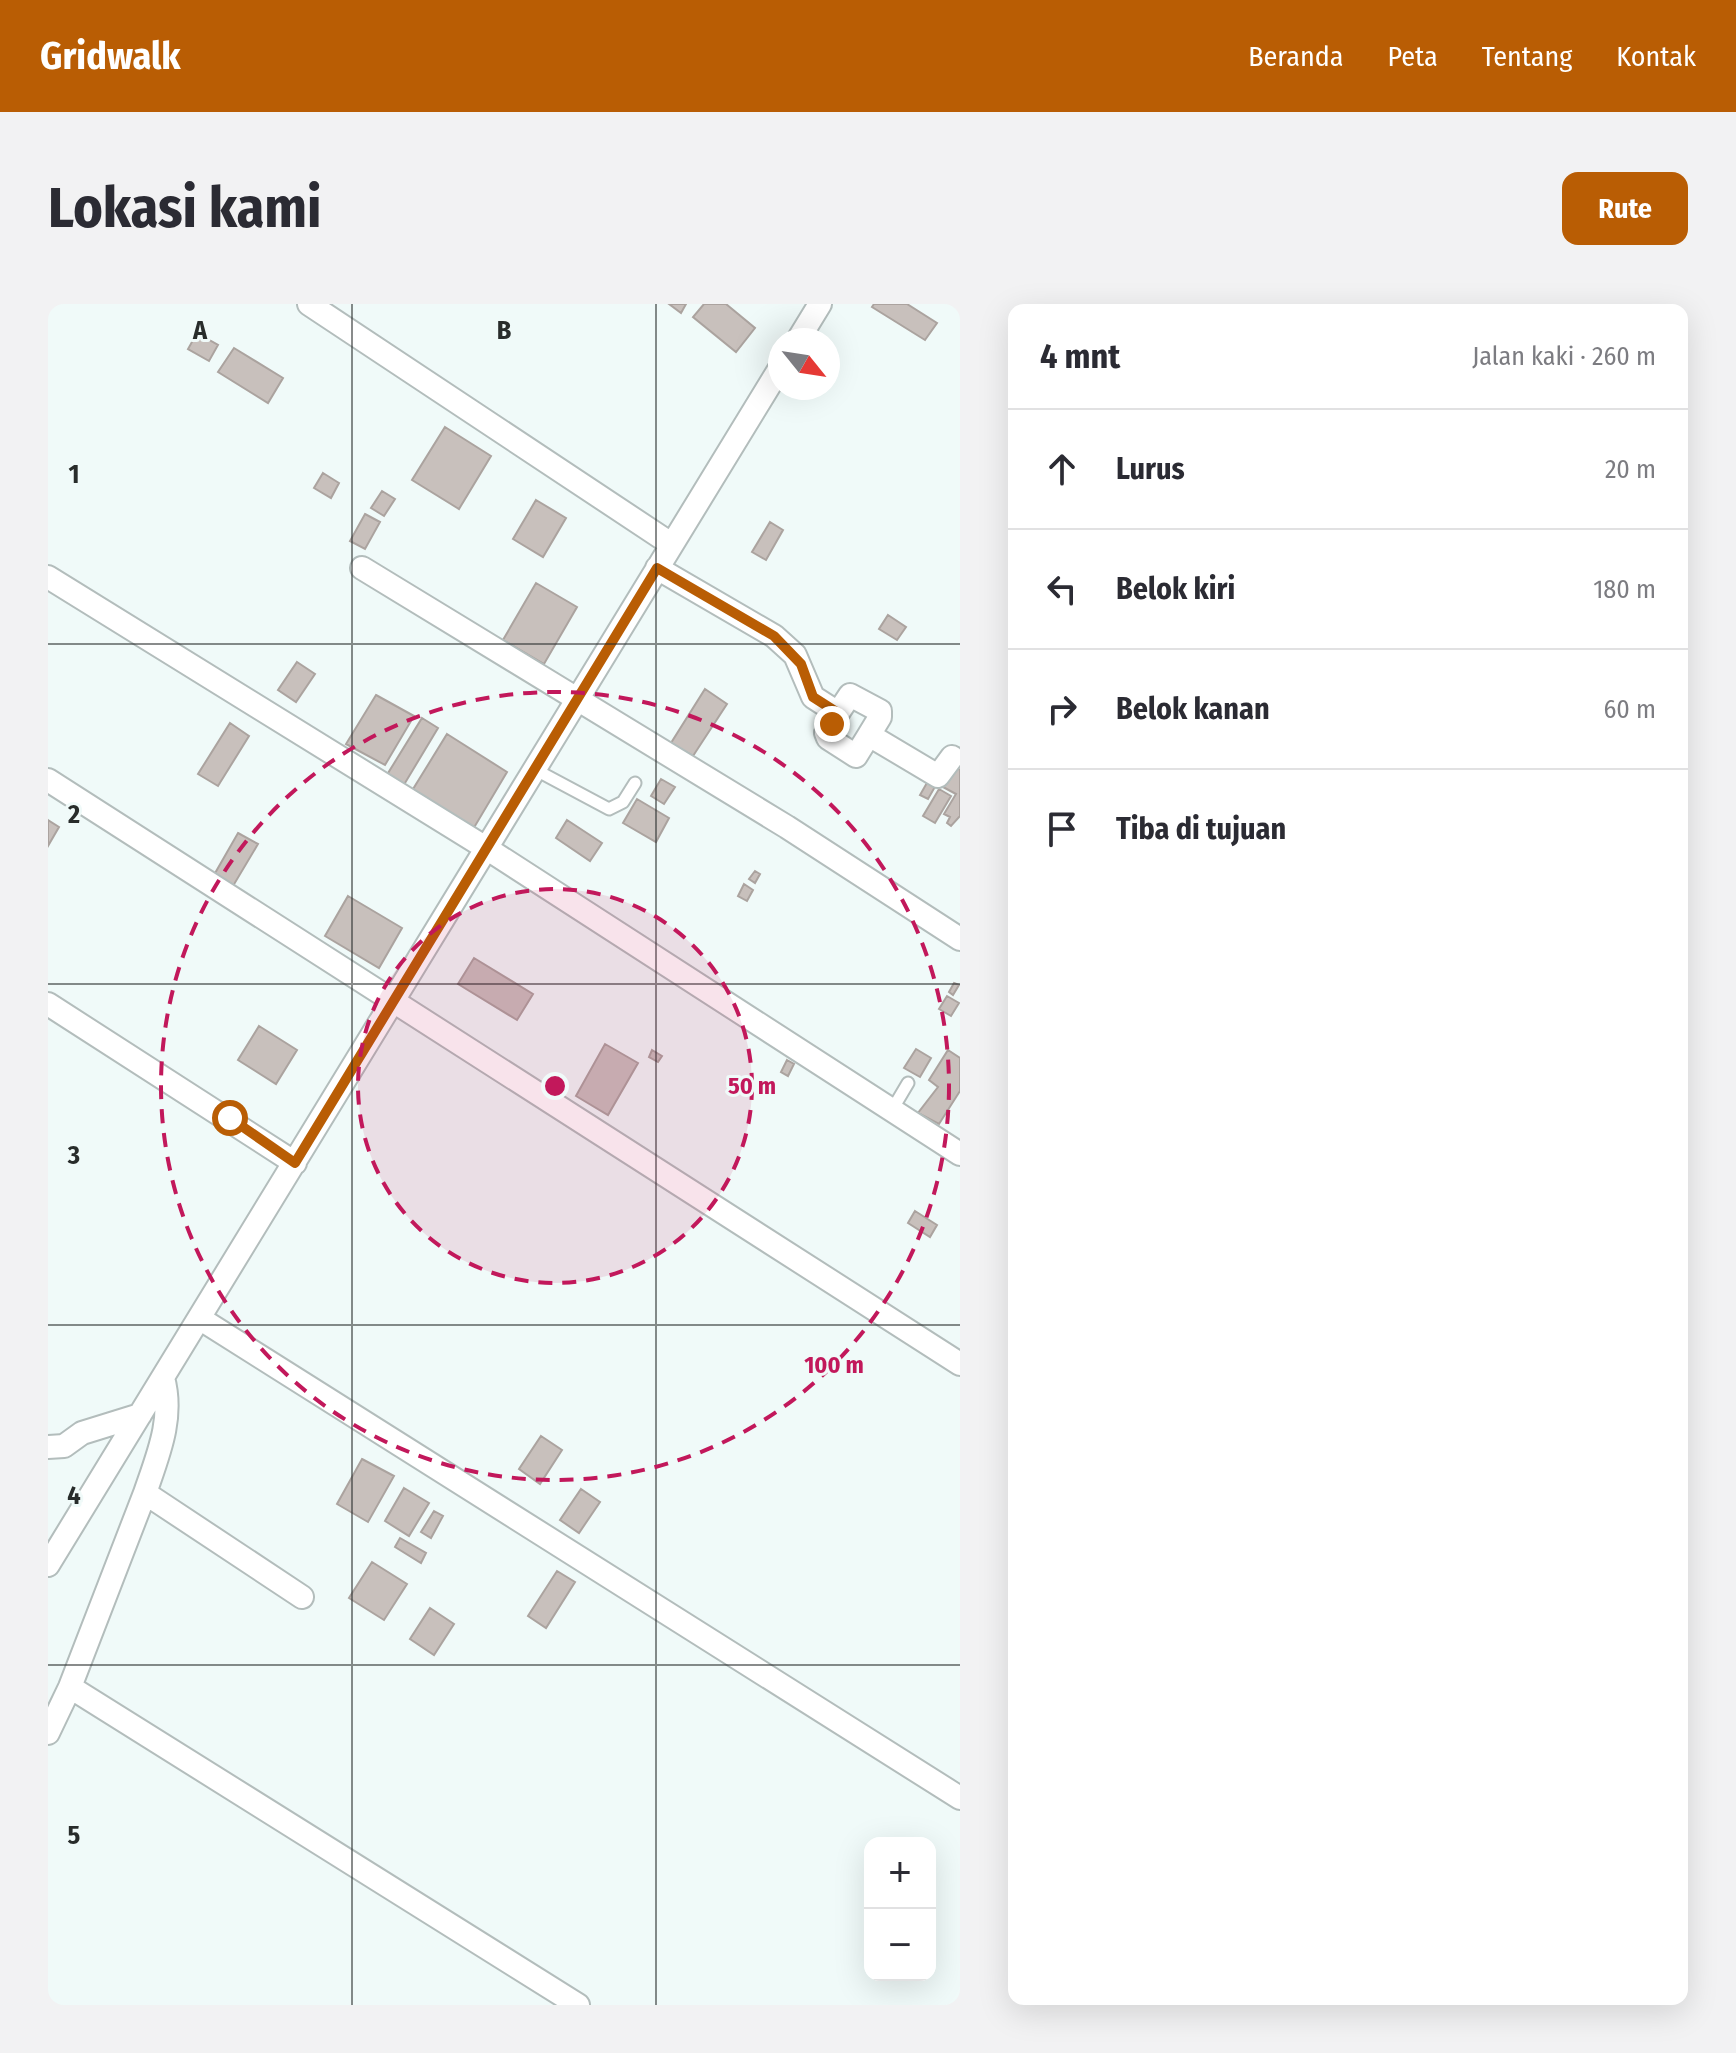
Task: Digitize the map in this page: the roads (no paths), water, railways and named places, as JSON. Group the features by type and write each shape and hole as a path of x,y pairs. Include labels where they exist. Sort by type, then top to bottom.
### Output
{"street":[{"path":"309,304 671,544"},
{"path":"805,328 820,304"},
{"path":"48,1565 768,387"},
{"path":"362,568 787,827 960,939"},
{"path":"657,568 774,636 801,664 813,697 838,713"},
{"path":"48,577 486,848 960,1154"},
{"path":"850,695 880,711 880,717 856,756 828,738 826,733 838,713 850,695"},
{"path":"869,735 938,776 952,757"},
{"path":"48,780 960,1364"},
{"path":"48,1004 295,1163"},
{"path":"199,1318 960,1798"},
{"path":"48,1733 70,1687 145,1493 167,1417 168,1397 163,1378"},
{"path":"48,1447 64,1446 82,1433 140,1415"},
{"path":"145,1493 302,1597"},
{"path":"70,1687 578,2005"}],"lane":[{"path":"534,769 609,809 623,802 635,783"},
{"path":"892,1110 908,1083"}]}
